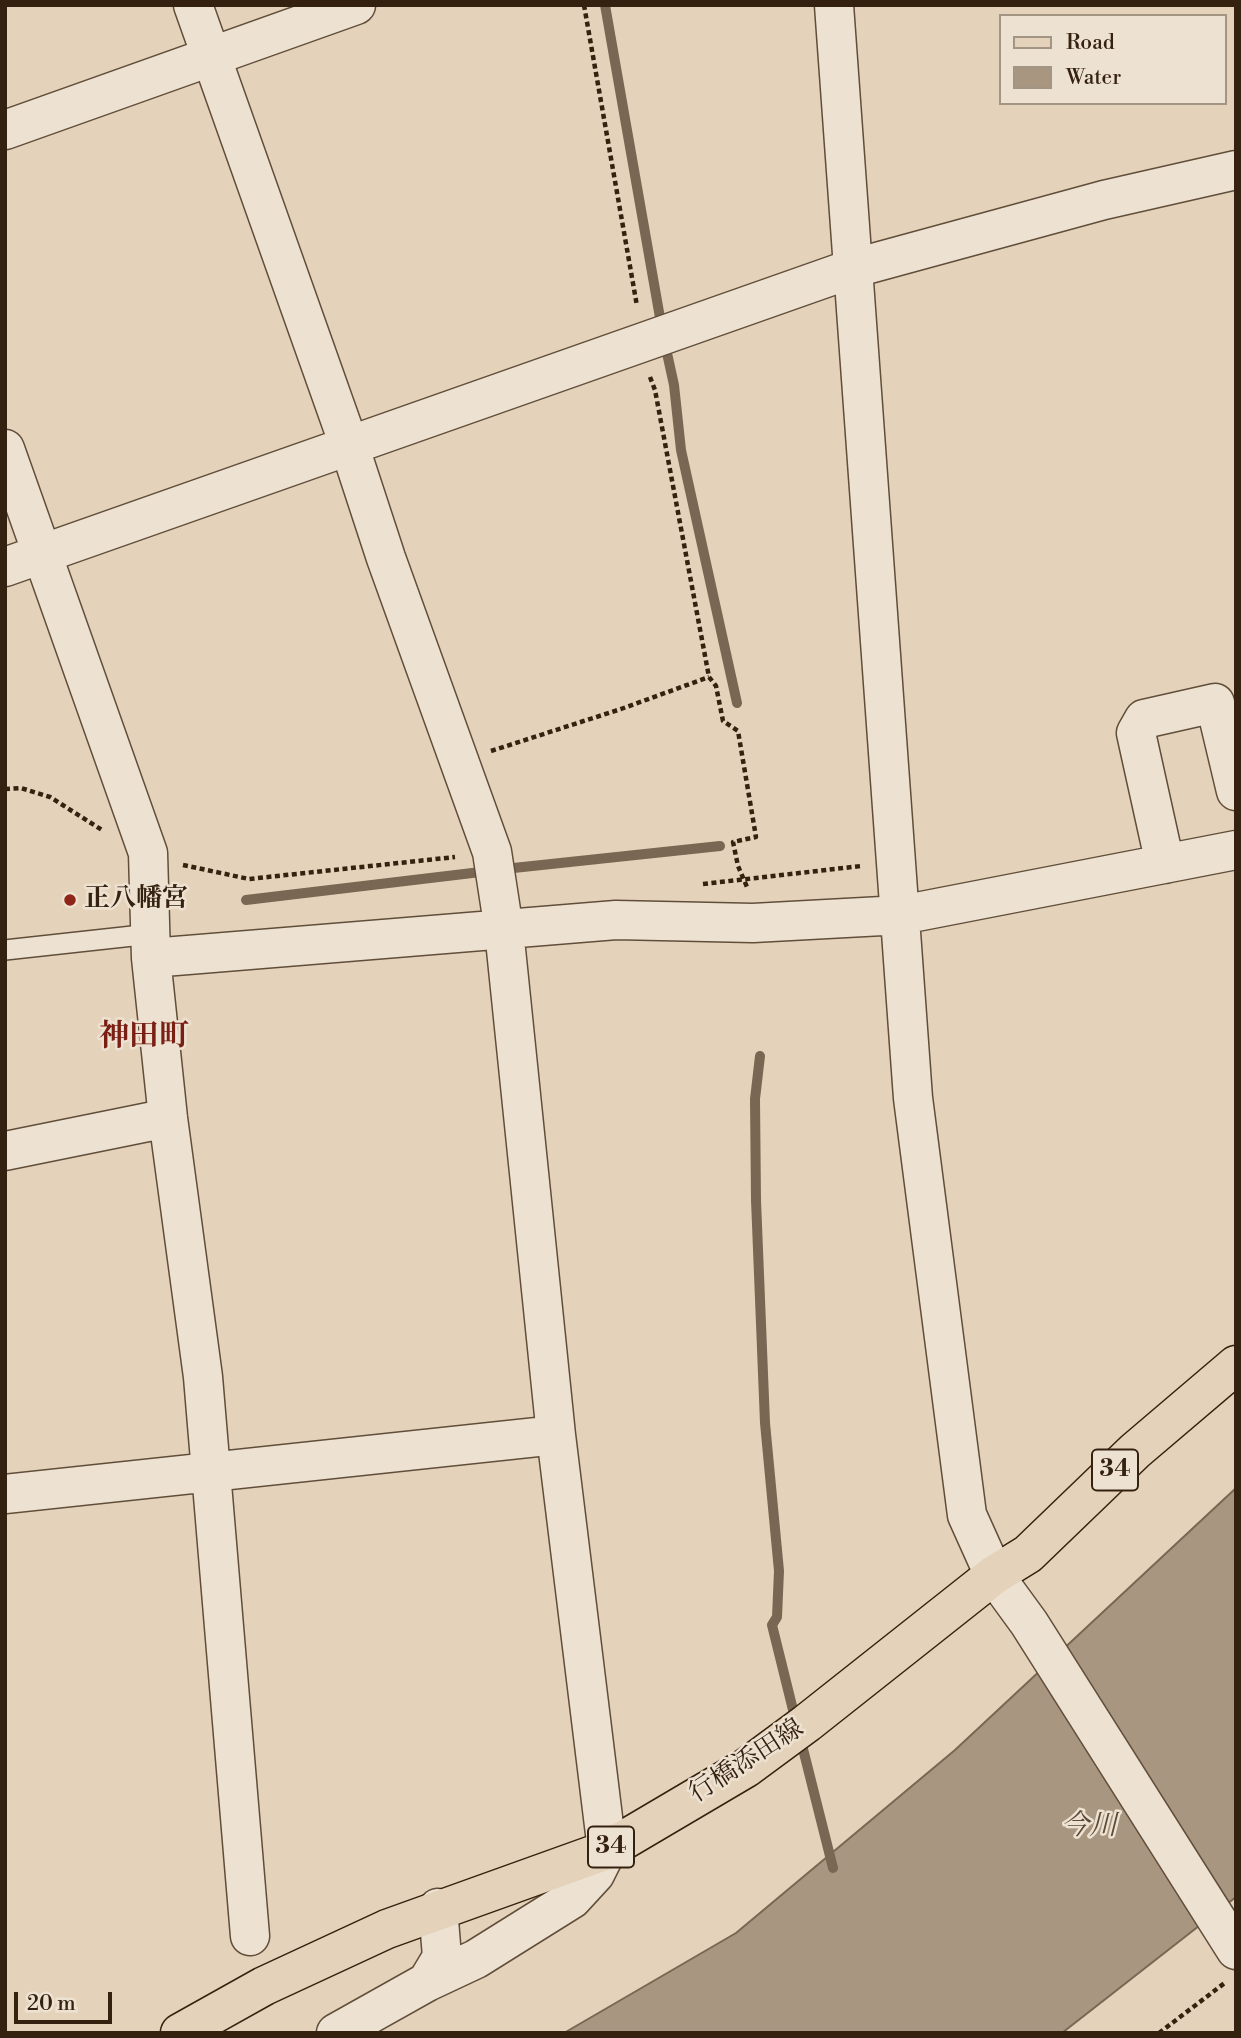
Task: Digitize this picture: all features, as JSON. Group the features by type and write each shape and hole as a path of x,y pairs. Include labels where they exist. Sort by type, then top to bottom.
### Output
{"main road":[{"name":"行橋添田線","path":"180,2033 264,1986 438,1908 607,1850 746,1768 994,1575 1028,1554 1135,1451 1236,1365"}],"street":[{"path":"193,5 492,852 504,930 556,1435 607,1850 595,1874 572,1899 476,1959 427,1982 336,2033"},
{"path":"5,130 356,5"},
{"path":"834,5 913,1098 967,1516 994,1575 1029,1623 1236,1951"},
{"path":"5,567 642,340 851,269 1104,200 1236,170"},
{"path":"5,449 148,853 151,946 168,1118 203,1377 250,1936"},
{"path":"1165,864 1136,733 1144,719 1215,703 1236,791"},
{"path":"151,946 504,930 616,920 753,923 901,915 1236,850"},
{"path":"5,1150 168,1118"},
{"path":"5,1494 556,1435"},
{"path":"427,1982 442,1957 438,1908"}],"lane":[{"path":"5,950 151,946"}],"path":[{"path":"584,5 647,369 655,390 709,677 716,686 723,721 738,731 756,837 733,842 738,866 748,888 753,923"},
{"path":"460,760 621,709 709,677"},
{"path":"5,789 21,788 50,797 114,838 148,853 190,867 249,880 492,852"},
{"path":"1160,2033 1236,1975"}],"water":[{"name":"今川","path":"1236,1488 1236,1897 1062,2033 564,2033 736,1933 955,1750"}],"waterway":[{"path":"605,5 662,329"},
{"path":"665,344 674,385 681,450 737,703"},
{"path":"504,869 720,846"},
{"path":"246,900 489,871"},
{"path":"760,1056 755,1099 756,1200 765,1423 779,1571 777,1617 772,1625 796,1722"},
{"path":"800,1737 833,1868"}],"place":[{"name":"正八幡宮","path":"70,900"}],"district":[{"name":"神田町","path":"144,1038"}]}
